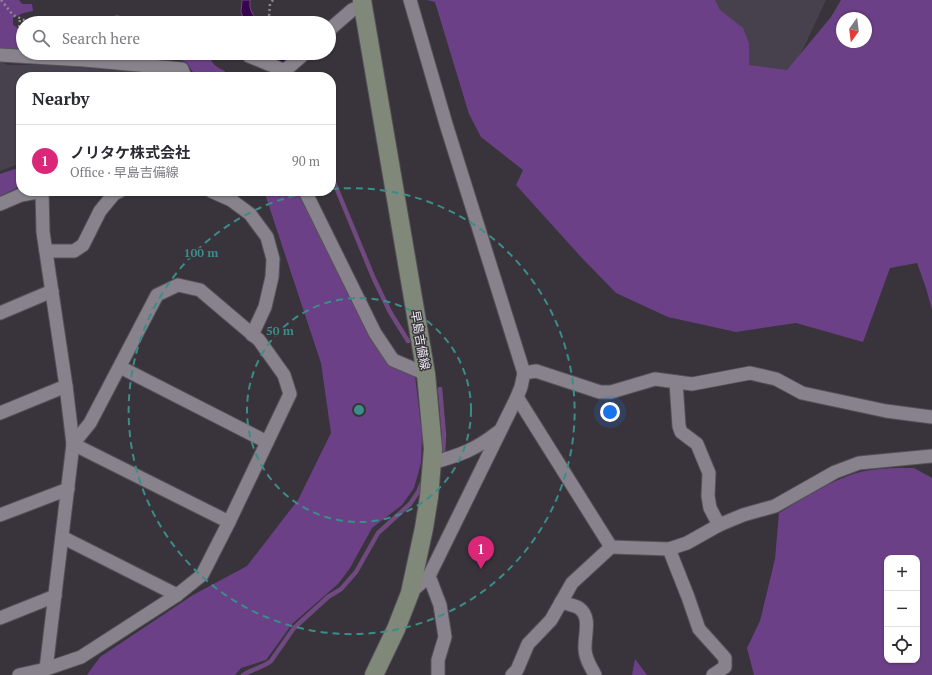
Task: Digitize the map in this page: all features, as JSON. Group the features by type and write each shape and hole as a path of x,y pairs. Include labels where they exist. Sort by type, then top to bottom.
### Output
{"main road":[{"name":"早島吉備線","path":"362,3 426,374 433,449 429,497 410,593 396,629 374,675"}],"street":[{"path":"410,0 524,372 517,397 429,576 410,593"},
{"path":"336,24 362,3"},
{"path":"0,55 16,57"},
{"path":"84,60 182,69 183,72"},
{"path":"259,60 283,70 297,60"},
{"path":"0,204 18,196"},
{"path":"42,196 43,232 73,444 46,668"},
{"path":"46,251 74,251 83,245 100,211 112,196"},
{"path":"222,196 231,200 250,214 267,237 273,259 272,277 265,307 252,334"},
{"path":"308,196 375,333 393,360 426,374"},
{"path":"19,675 81,657 177,595 202,575 290,394 284,375 259,340 200,290 178,285 157,295 90,423 73,444"},
{"path":"0,313 52,291"},
{"path":"120,367 267,442"},
{"path":"524,372 536,371 600,392 612,392 655,379 692,384 750,373 776,379 802,393 886,411 932,417"},
{"path":"676,382 679,426 681,432 697,444 709,473 708,496 710,508 718,525"},
{"path":"0,413 66,386"},
{"path":"517,397 611,547"},
{"path":"432,463 462,454 482,444 501,429"},
{"path":"73,444 229,522"},
{"path":"512,675 517,670 528,644 551,620 572,583 611,547 670,549 687,543 718,525 743,515 776,506 835,472 859,463 932,456"},
{"path":"0,515 68,489"},
{"path":"62,537 177,595"},
{"path":"670,549 698,629 726,658 725,667 713,675"},
{"path":"429,576 440,605 445,637 438,660 438,675"},
{"path":"0,618 55,596"},
{"path":"561,602 578,608 584,615 587,625 585,651 587,659 595,675"}],"path":[{"path":"1,0 13,15 16,16"},
{"path":"269,16 270,4 273,0"}],"shaded area":[{"path":"0,0 19,0 22,4 32,4 33,11 23,13 13,18 13,25 16,27 16,51 0,50"},
{"path":"242,0 250,0 250,7 254,16 242,16 241,12"},
{"path":"427,0 715,0 720,10 743,28 749,43 749,65 787,70 831,17 841,0 932,0 932,310 917,263 890,268 863,342 796,323 736,332 668,317 616,293 581,257 516,185 523,170 481,137 469,114 435,2"},
{"path":"697,0 826,0 789,79 744,73"},
{"path":"182,60 212,60 214,64 225,71 193,72 187,63"},
{"path":"276,60 285,60 285,62 280,64"},
{"path":"0,62 8,65 52,65 119,71 154,72 16,72 16,165 0,171"},
{"path":"16,169 16,188 0,196 0,174"},
{"path":"266,196 303,196 370,339 390,366 415,376 422,435 421,463 414,488 402,505 372,528 350,568 338,584 292,624 266,660 241,668 235,675 87,675 100,657 193,595 247,566 298,500 331,433 321,363"},
{"path":"890,468 914,468 932,478 932,675 754,675 747,648 760,621 775,559 779,513 824,487 843,478 860,472"},
{"path":"635,659 647,675 632,675"}],"waterway":[{"path":"336,187 374,279 390,312 408,341"},
{"path":"440,389 444,435 443,452"},
{"path":"243,675 271,661 294,628 328,597 341,589 356,572 378,533 410,504 422,483"}],"place":[{"name":"ノリタケ株式会社","path":"481,569"}]}
